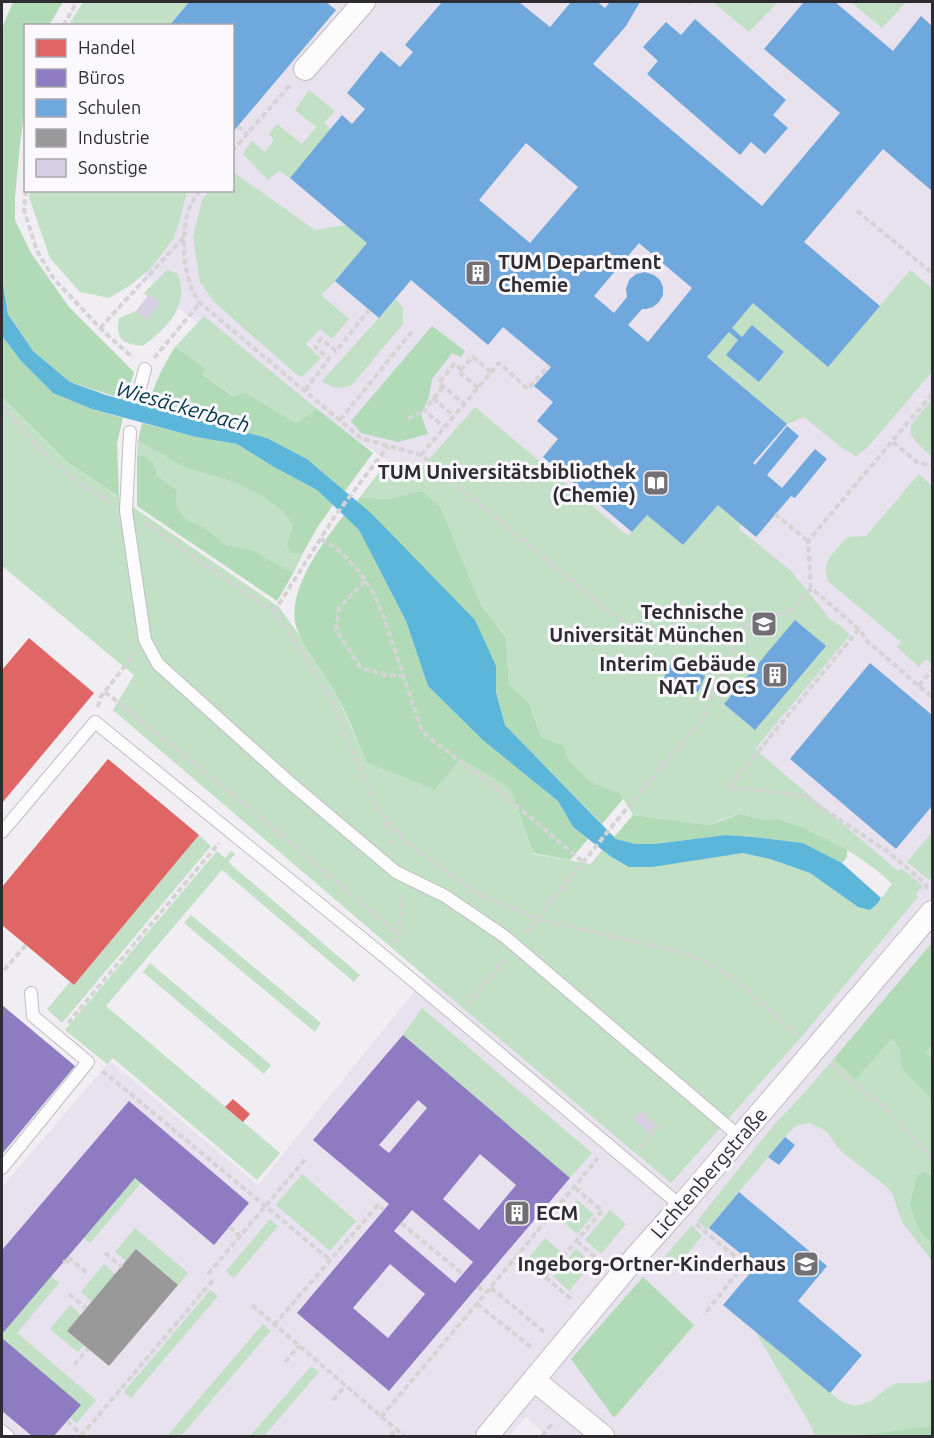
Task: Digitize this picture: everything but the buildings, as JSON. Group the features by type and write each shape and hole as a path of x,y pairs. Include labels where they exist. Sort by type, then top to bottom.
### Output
{"street":[{"path":"305,69 364,2"},
{"name":"Lichtenbergstraße","path":"487,1437 639,1253 686,1213 740,1137 814,1050 931,903"},
{"path":"534,1380 603,1437"}],"lane":[{"path":"139,392 145,369"},
{"path":"130,432 126,511 145,640 159,664 288,781 396,872 446,896 516,945 740,1137"},
{"path":"2,832 95,722 386,957 686,1213"},
{"path":"2,1168 88,1062 33,1016 31,993"},
{"path":"2,1431 8,1437"}],"path":[{"path":"64,24 77,2"},
{"path":"234,150 305,69"},
{"path":"238,126 248,134"},
{"path":"26,192 24,210 37,250 54,279 100,328 145,369 200,303"},
{"path":"199,192 187,214 184,236 185,261 191,286 200,303 361,438 421,455 608,610 636,630 665,639 696,639 722,635 793,610 811,588 808,541 933,394"},
{"path":"857,211 933,273"},
{"path":"100,328 184,236"},
{"path":"305,390 329,359 315,347 321,339 336,351 369,310"},
{"path":"340,420 414,329"},
{"path":"478,388 459,372 473,357 491,372"},
{"path":"421,455 499,363 528,389 549,366"},
{"path":"462,370 454,364 438,383 464,404"},
{"path":"408,419 424,410 443,387"},
{"path":"433,398 454,416"},
{"path":"2,406 43,453 80,484 126,511 274,612 329,696 378,809 405,841 476,893 537,919 681,952 709,963 741,984 814,1050 886,1109 933,1159"},
{"path":"424,410 444,427"},
{"path":"892,442 917,462 933,466"},
{"path":"274,612 335,516 388,446"},
{"path":"775,514 808,541"},
{"path":"321,539 340,552 357,569 372,590 383,615 422,731 490,783 583,862"},
{"path":"365,580 339,608 336,630 361,668 386,675 404,676"},
{"path":"811,588 859,629 868,642 933,697"},
{"path":"456,1017 702,720 743,628"},
{"path":"859,629 728,788 804,796 888,852 924,883 931,903"},
{"path":"95,722 100,698 124,666"},
{"path":"919,686 933,670"},
{"path":"105,692 249,807 399,934"},
{"path":"57,1036 229,831"},
{"path":"386,957 399,934 401,902 396,872"},
{"path":"4,970 26,945"},
{"path":"116,1081 330,1260"},
{"path":"627,1161 658,1126 641,1111"},
{"path":"381,1417 609,1145"},
{"path":"208,1274 308,1156"},
{"path":"545,1277 602,1211 574,1187"},
{"path":"274,1325 378,1205 384,1210"},
{"path":"686,1213 744,1264 704,1315"},
{"path":"401,1223 463,1274"},
{"path":"229,1227 240,1236"},
{"path":"577,1241 604,1265"},
{"path":"105,1253 122,1267"},
{"path":"519,1254 572,1300"},
{"path":"68,1257 87,1273"},
{"path":"63,1262 73,1261"},
{"path":"740,1270 748,1276"},
{"path":"67,1421 81,1436 214,1279"},
{"path":"478,1286 486,1293"},
{"path":"491,1288 544,1332"},
{"path":"69,1294 86,1308"},
{"path":"477,1304 531,1347"},
{"path":"252,1305 404,1437"},
{"path":"285,1362 299,1346"},
{"path":"74,1365 88,1349"},
{"path":"333,1400 345,1386"},
{"path":"390,1437 396,1430"}],"shaded area":[{"name":"Technische Universität München","path":"113,2 932,2 932,1436 548,1436 526,1417 509,1436 2,1436 2,1187 110,1061 258,1185 426,977 671,1183 804,1034 913,903 773,776 418,472 388,461 317,413 180,309 115,246 84,192 234,192 234,24 96,24"}],"green space":[{"path":"13,2 63,2 50,24 24,24 24,115 15,197 15,220 31,253 69,307 134,372 126,400 70,382 33,351 8,313 2,279 2,28"},
{"path":"83,2 189,2 170,24 69,24"},
{"path":"713,2 778,2 749,32"},
{"path":"851,2 906,2 882,28"},
{"path":"309,90 335,111 324,123 331,129 290,178 279,171 268,180 243,154 252,141 265,152 274,140 269,134 277,124 302,144 316,127 295,110"},
{"path":"234,173 315,230 346,225 367,243 321,295 349,319 332,339 320,329 306,344 321,358 302,377 214,302 200,282 193,237 202,200 208,192 234,192"},
{"path":"30,192 187,192 174,238 150,269 109,298 80,292 50,258 29,197"},
{"path":"167,270 177,273 181,285 179,305 174,315 160,332 143,346 122,340 118,331 119,318 136,311 147,319 160,303 149,294 147,296 144,293"},
{"path":"910,270 932,288 932,372 867,448 856,456 841,447 804,417 787,424 707,357 729,332 738,340 727,355 759,382 784,353 752,325 742,337 732,328 753,303 828,367"},
{"path":"396,299 403,308 403,324 352,385 337,388 322,381"},
{"path":"204,316 317,409 296,423 246,393 234,396 202,374 204,367 175,347"},
{"path":"432,326 465,351 461,357 452,353 432,379 429,396 421,415 428,434 398,442 361,433 351,421"},
{"path":"2,336 21,361 53,393 92,409 123,418 117,443 119,497 66,461 2,397"},
{"path":"175,347 204,367 203,375 233,396 246,393 296,423 317,409 373,453 345,491 307,459 267,438 148,406 159,375"},
{"path":"2,397 66,461 279,607 334,689 367,763 435,790 461,759 510,788 533,854 591,864 602,850 610,856 698,859 743,853 770,859 810,873 858,907 878,903 892,884 852,853 802,827 779,819 766,820 740,814 709,825 633,815 620,793 591,782 569,761 564,746 541,737 529,703 509,684 506,638 481,605 440,506 422,491 388,499 360,497 388,461 418,472 475,407 628,536 647,515 683,545 718,505 742,524 739,529 790,570 831,620 850,635 755,749 898,871 901,868 923,886 916,894 918,897 804,1034 671,1183 113,710 134,675 2,566"},
{"path":"932,399 932,457 910,433 911,425"},
{"path":"142,423 196,437 237,444 317,490 333,505 303,553 291,553 287,545 293,526 285,513 264,497 234,482 186,468 138,441"},
{"path":"138,441 186,468 234,482 264,497 286,513 293,526 291,553 303,553 294,572 253,550 226,545 207,529 187,520 177,508 175,490 158,477 149,459 137,456"},
{"path":"137,456 145,456 153,463 157,476 176,490 177,508 187,520 207,529 226,545 253,550 294,572 277,601 137,506"},
{"path":"919,474 932,486 932,664 926,659 919,667 897,647 901,642 829,582 826,569 833,553 847,537 866,536"},
{"path":"422,491 440,506 481,605 506,638 509,684 529,703 541,737 564,746 569,761 591,782 620,793 623,799 602,824 505,725 496,692 496,666 357,501 360,497 388,499"},
{"path":"344,515 359,530 406,621 428,686 485,741 558,801 573,827 588,839 570,860 533,853 510,788 461,759 435,790 367,763 338,697 300,636 294,615 301,584 316,553"},
{"path":"740,814 766,820 778,819 802,827 847,850 847,857 842,863 803,843 753,837 725,835 654,844 634,844 614,837 633,815 709,825"},
{"path":"932,832 932,875 929,880 907,862"},
{"path":"199,835 211,846 62,1023 47,1009 70,982 74,985"},
{"path":"217,851 225,858 231,851 235,854 228,862 360,975 354,982 222,870 106,1006 280,1153 257,1180 113,1058 107,1064 65,1030"},
{"path":"191,915 321,1023 315,1032 184,923"},
{"path":"932,943 932,1261 902,1222 892,1193 886,1186 841,1151 826,1131 810,1123 795,1126 709,1228 707,1229 697,1221 773,1126 806,1091"},
{"path":"932,943 932,1044 925,1053 932,1058 932,1099 902,1069 900,1048 892,1038 856,1079 834,1059"},
{"path":"150,963 271,1065 264,1074 143,972"},
{"path":"422,1008 592,1153 570,1178 403,1035"},
{"path":"924,1172 932,1176 932,1244 919,1230 910,1205 917,1176"},
{"path":"302,1174 356,1221 330,1251 276,1205"},
{"path":"135,1178 141,1183 90,1243 84,1238"},
{"path":"577,1200 594,1214 577,1234 561,1220"},
{"path":"610,1210 626,1224 601,1254 585,1240"},
{"path":"270,1219 278,1226 234,1278 226,1271"},
{"path":"692,1225 702,1236 677,1266 665,1256"},
{"path":"135,1228 188,1273 178,1285 137,1249 126,1261 115,1252"},
{"path":"545,1238 561,1252 545,1270 529,1257"},
{"path":"576,1249 593,1263 569,1291 553,1276"},
{"path":"104,1264 115,1274 92,1302 81,1292"},
{"path":"51,1276 59,1283 17,1333 96,1400 77,1423 70,1418 80,1405 2,1338 2,1334"},
{"path":"643,1277 694,1325 614,1418 571,1359"},
{"path":"210,1290 218,1296 131,1398 124,1392"},
{"path":"70,1305 81,1315 67,1331 84,1345 78,1352 50,1329"},
{"path":"263,1324 271,1331 181,1436 167,1436"},
{"path":"755,1331 844,1403 856,1406 871,1401 897,1383 923,1383 932,1379 932,1436 815,1436"},
{"path":"311,1366 319,1372 264,1436 250,1436"},
{"path":"932,1426 932,1436 854,1436"}],"water":[{"path":"2,279 8,314 33,351 70,382 106,395 267,438 307,459 372,514 475,620 496,666 496,692 505,725 616,839 635,844 654,844 726,835 803,843 842,863 881,898 878,903 870,910 858,907 810,873 770,859 743,853 652,867 629,867 610,856 573,827 558,801 484,741 428,686 406,621 359,530 333,505 317,490 237,444 196,437 92,409 53,393 21,361 2,336"}],"place":[{"name":"TUM Department Chemie","path":"478,273"},
{"name":"TUM Universitätsbibliothek (Chemie)","path":"656,483"},
{"name":"Technische Universität München","path":"764,624"},
{"name":"Interim Gebäude NAT / OCS","path":"775,675"},
{"name":"ECM","path":"517,1213"},
{"name":"Ingeborg-Ortner-Kinderhaus","path":"806,1264"}],"water label":[{"name":"Wiesäckerbach","path":"183,407"}]}
